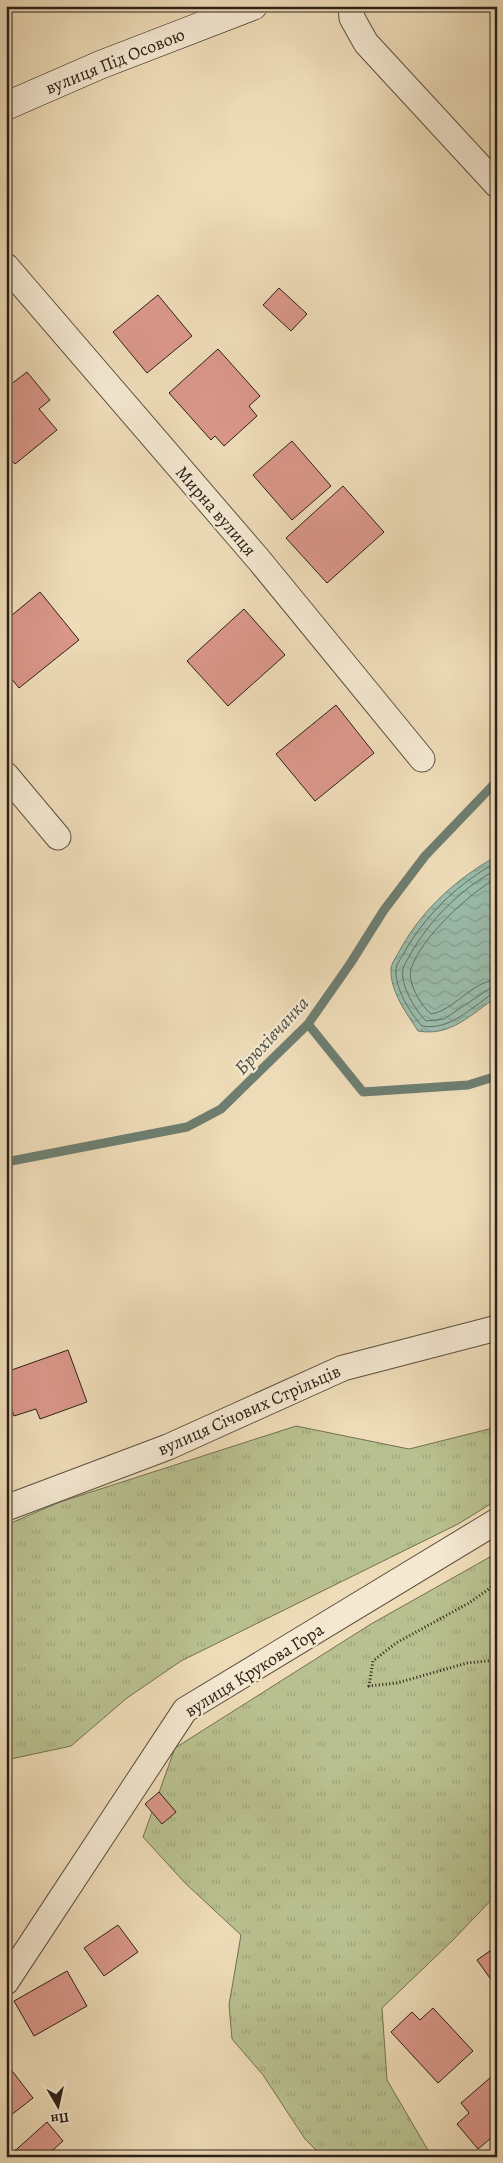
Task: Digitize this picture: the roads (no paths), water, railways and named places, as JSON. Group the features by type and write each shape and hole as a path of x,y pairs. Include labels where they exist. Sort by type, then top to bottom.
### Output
{"street":[{"name":"вулиця Під Осовою","path":"6,106 100,65 252,6"},
{"path":"351,6 352,18 366,43 497,185"},
{"name":"Мирна вулиця","path":"6,266 259,560 422,759"},
{"path":"6,775 58,837"},
{"name":"вулиця Січових Стрільців","path":"6,1508 168,1447 344,1368 497,1328"},
{"name":"вулиця Крукова Гора","path":"6,1982 185,1710 497,1521"}],"water":[{"path":"497,856 497,997 460,1023 451,1027 441,1031 418,1031 404,1009 393,985 391,968 393,963 410,934 430,908 455,884"}],"waterway":[{"name":"Брюхівчанка","path":"6,1162 187,1127 221,1109 308,1024 350,964 384,910 425,856 497,781"},
{"path":"308,1024 363,1092 468,1085 497,1076"}]}
